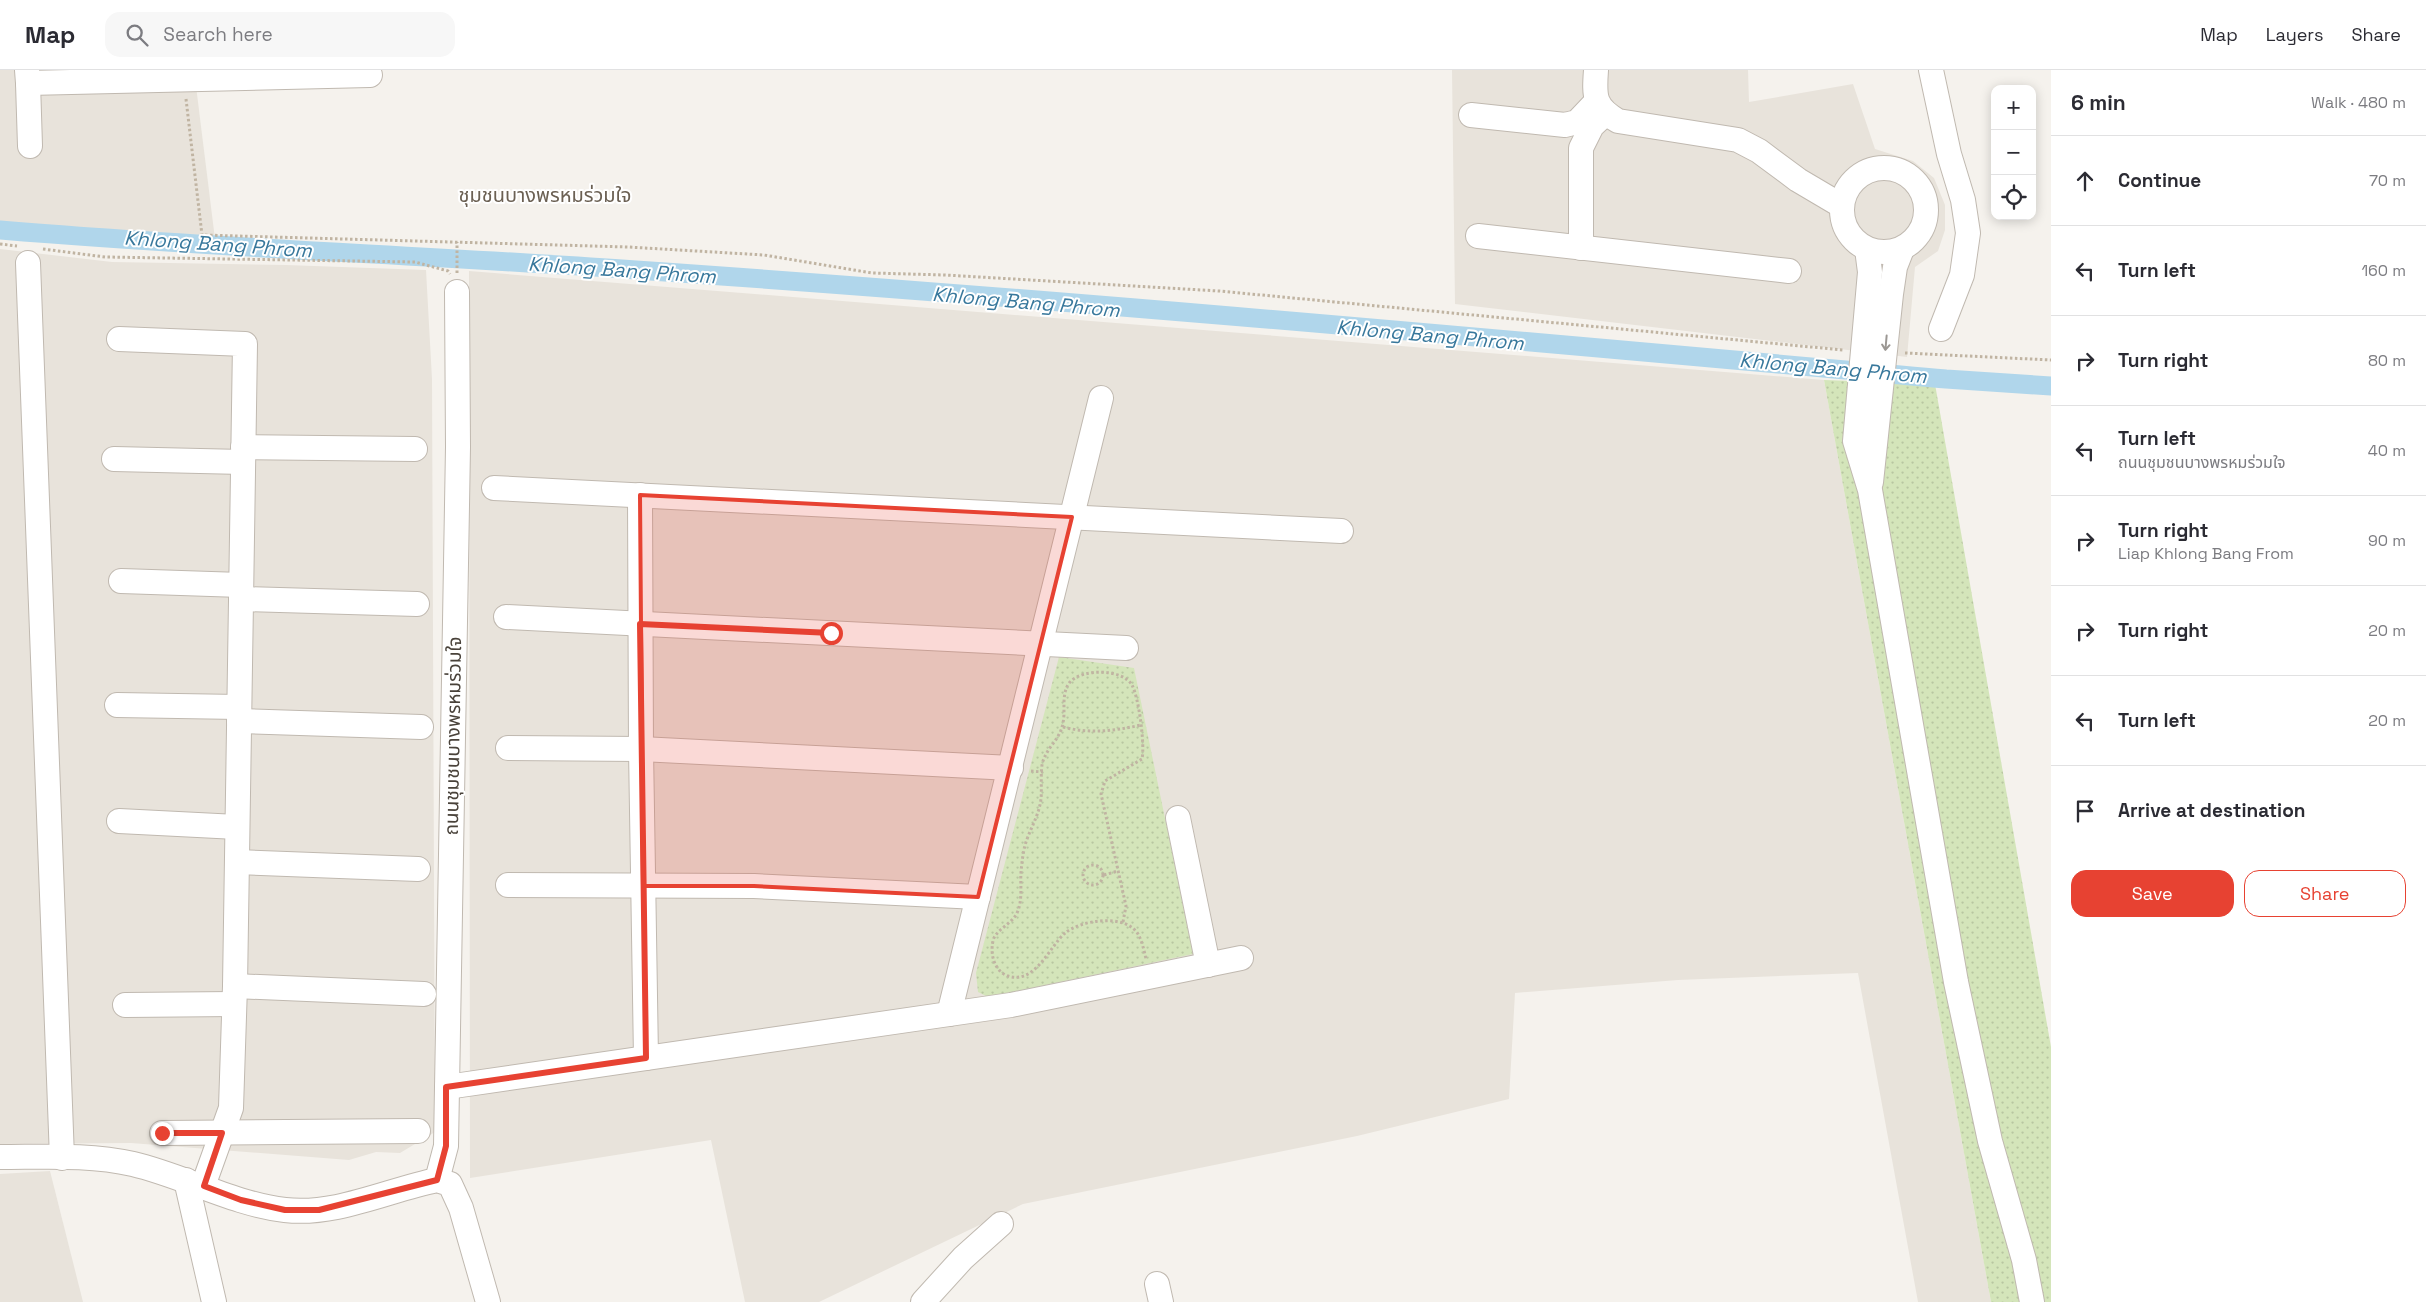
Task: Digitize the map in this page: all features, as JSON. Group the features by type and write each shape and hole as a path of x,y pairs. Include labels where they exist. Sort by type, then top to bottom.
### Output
{"street":[{"path":"1581,248 1581,148 1601,108 1596,70"},
{"path":"1931,70 1949,154 1963,200 1968,233 1962,275 1941,329"},
{"path":"30,146 28,77 183,79 370,76"},
{"path":"1471,115 1565,125 1577,122 1601,108"},
{"path":"1601,108 1618,121 1738,140 1759,151 1798,180 1842,206"},
{"path":"1884,168 1897,170 1910,176 1920,187 1926,200 1927,215 1923,229 1914,241 1902,249 1888,253 1868,249 1850,236 1844,225 1842,206 1849,186 1859,176 1870,170 1884,168"},
{"path":"1478,236 1789,271"},
{"path":"1868,249 1870,272 1867,293 1866,442 1870,490 1956,982 1990,1141 2024,1260 2032,1302"},
{"path":"1866,442 1895,267 1902,249"},
{"path":"29,252 62,1158"},
{"name":"ถนนชุมชนบางพรหมร่วมใจ","path":"437,1180 446,1146 458,457 454,278"},
{"path":"119,339 245,344 235,995 231,1108 222,1133 195,1183 214,1302"},
{"path":"949,1014 1101,398"},
{"path":"114,459 415,449"},
{"path":"494,488 1341,531"},
{"path":"640,495 641,749 646,1058"},
{"path":"121,581 241,592 417,604"},
{"path":"506,617 1126,648"},
{"path":"117,705 421,727"},
{"path":"508,748 641,749 1011,768"},
{"path":"1178,818 1208,964"},
{"path":"119,821 237,827"},
{"path":"237,862 418,869"},
{"path":"508,885 754,886 978,897"},
{"path":"446,1087 1011,1005 1241,958"},
{"path":"125,1005 235,995 424,994"},
{"path":"162,1133 418,1132"},
{"path":"0,1157 62,1158 131,1164 195,1183 241,1200 285,1210 319,1210 437,1180 450,1184 461,1208 488,1302"},
{"path":"923,1302 963,1258 1002,1224"}],"path":[{"path":"183,79 202,235 628,246 764,255 872,273 945,274 1219,290 1849,350"},
{"path":"0,244 29,252 105,257 414,262 454,278 458,242"},
{"path":"1897,352 2051,360"},
{"path":"1123,922 1126,906 1100,794 1105,780 1142,759 1144,750 1141,725 1132,685 1118,673 1100,672 1081,675 1071,681 1064,696 1063,727 1042,762 1038,813 1023,855 1020,900 1017,914 993,939 992,954 995,965 1008,976 1019,977 1034,970 1066,932 1088,923 1107,920 1123,922 1137,932 1151,976"},
{"path":"1063,727 1079,731 1111,732 1141,725"},
{"path":"1104,875 1101,868 1095,865 1088,865 1082,874 1086,883 1092,886 1099,884 1104,875 1118,871"}],"highlighted area":[{"path":"640,495 1072,517 978,897 754,886 643,886"}],"shaded area":[{"path":"0,70 194,70 215,239 0,223"},
{"path":"1452,70 1748,70 1749,102 1853,84 1875,149 1913,161 1934,178 1945,205 1945,230 1938,251 1915,267 1907,357 1455,304"},
{"path":"0,249 112,262 426,270 432,379 435,1132 400,1153 376,1152 349,1160 131,1143 0,1144"},
{"path":"469,271 1824,380 1991,1302 1918,1302 1858,973 1678,980 1515,993 1509,1099 1357,1136 1023,1204 819,1302 745,1302 711,1140 470,1178"},
{"path":"50,1171 83,1302 0,1302 0,1174"}],"green space":[{"path":"1824,380 1935,384 2051,1047 2051,1302 1991,1302"},
{"path":"1059,657 1134,668 1193,954 988,997 978,992 976,973"}],"waterway":[{"name":"Khlong Bang Phrom","path":"0,230 159,242 556,265 964,294 1946,379 2051,386"}],"district":[{"name":"ชุมชนบางพรหมร่วมใจ","path":"545,195"}],"route":[{"path":"162,1133 222,1133 204,1186 241,1200 285,1210 319,1210 437,1180 446,1146 446,1087 646,1058 640,624 831,633"}]}
